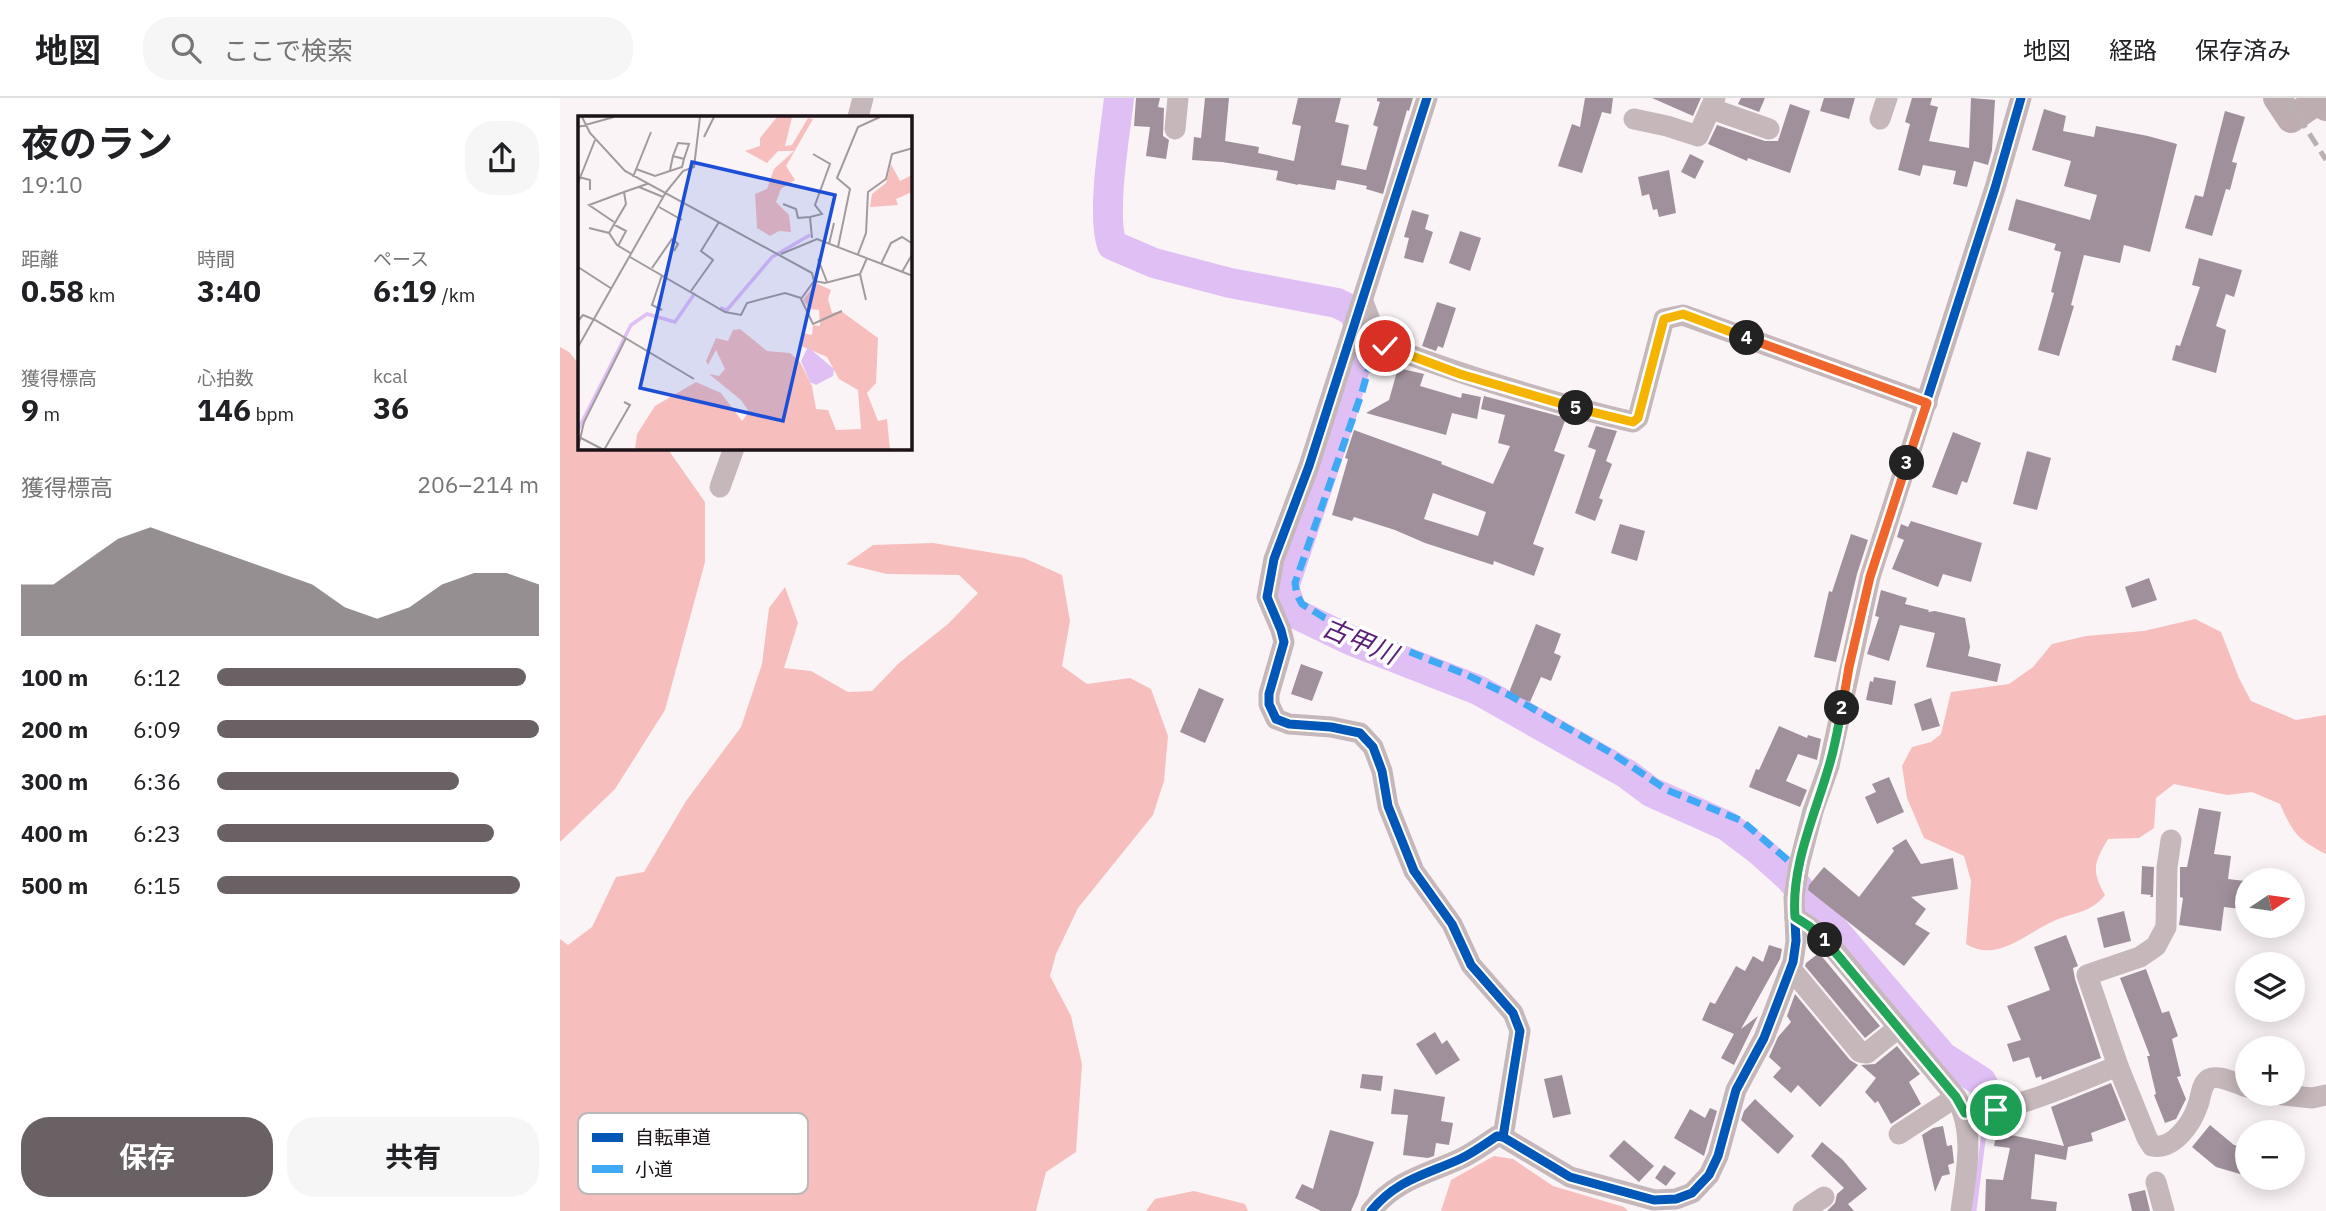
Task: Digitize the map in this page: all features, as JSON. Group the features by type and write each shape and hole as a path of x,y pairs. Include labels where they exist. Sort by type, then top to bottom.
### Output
{"main road":[{"path":"2277,98 2291,118 2316,102 2326,107"}],"street":[{"path":"858,116 863,98"},
{"path":"1175,130 1178,98"},
{"path":"1427,98 1309,466 1274,559 1267,597 1284,642 1269,694 1269,704 1276,719 1289,724 1331,727 1360,733 1373,747 1388,806 1414,871 1452,924 1471,965 1513,1013 1520,1031 1503,1137"},
{"path":"1880,119 1887,98"},
{"path":"1371,1211 1384,1195 1406,1181 1463,1157 1497,1136 1570,1177 1653,1205 1692,1193 1709,1175 1736,1090 1764,1038 1793,962 1796,941 1794,898 1799,865 1813,811 1829,766 1870,577 2021,98"},
{"path":"1634,119 1698,136 1714,104 1769,129"},
{"path":"1363,302 1377,338 1385,346 1460,374 1531,396 1633,422 1638,418 1664,319 1683,314 1927,403"},
{"path":"720,487 733,450"},
{"path":"2171,840 2166,928 2156,946 2140,957 2087,975 2118,1066 2152,1146 2162,1148 2174,1142 2193,1116 2204,1085 2210,1079 2219,1077 2235,1083"},
{"path":"1795,917 1833,948 1961,1105 1969,1156 1961,1211"},
{"path":"1788,972 1796,975 1860,1052 1867,1053 1898,1028"},
{"path":"1899,1134 1961,1105 1996,1110 2118,1066"},
{"path":"2305,1097 2326,1095"},
{"path":"2156,1182 2164,1211"},
{"path":"1803,1211 1824,1197"}],"shaded area":[{"path":"560,347 569,352 578,363 578,450 668,450 705,502 705,562 665,710 615,789 560,842"},
{"path":"933,543 1024,558 1062,575 1070,621 1062,666 1087,684 1130,678 1151,689 1168,736 1164,781 1153,815 1078,908 1056,954 1050,976 1071,1016 1082,1064 1076,1152 1046,1172 1036,1211 560,1211 560,939 568,945 592,927 616,877 644,872 686,801 741,727 762,664 769,608 785,587 798,623 784,668 811,671 848,692 872,691 899,663 948,624 978,593 959,575 887,574 846,564 873,545"},
{"path":"2195,619 2221,632 2251,701 2296,720 2326,715 2326,854 2297,834 2280,804 2252,792 2227,795 2174,784 2156,798 2154,828 2139,838 2108,839 2096,867 2105,895 2093,906 2042,927 1999,949 1977,949 1966,944 1971,881 1964,856 1924,838 1907,798 1902,766 1912,747 1931,742 1941,734 1951,692 2009,684 2033,667 2052,644 2086,636 2144,631"},
{"path":"1494,1156 1513,1159 1553,1186 1624,1207 1628,1211 1441,1211 1451,1180"},
{"path":"1194,1191 1245,1204 1248,1211 1146,1211 1155,1199"}],"building":[{"path":"1136,98 1160,98 1158,107 1164,108 1163,136 1169,140 1166,159 1146,156 1150,127 1134,126"},
{"path":"1205,98 1229,98 1225,141 1259,147 1258,153 1294,161 1301,126 1292,124 1298,98 1341,98 1335,122 1349,125 1341,165 1366,170 1378,127 1373,125 1380,102 1377,98 1413,98 1409,111 1407,110 1383,194 1366,189 1367,186 1337,180 1335,190 1298,185 1276,180 1278,171 1192,160 1194,137 1201,138"},
{"path":"1585,98 1613,98 1611,114 1602,112 1582,173 1558,166 1572,124 1580,127"},
{"path":"1652,98 1701,98 1693,116"},
{"path":"1741,98 1765,98 1759,112 1738,104"},
{"path":"1824,98 1855,98 1849,119 1820,111"},
{"path":"1912,98 1932,98 1930,105 1938,107 1929,141 1969,148 1971,98 1995,100 1992,150 1988,165 1974,161 1967,187 1953,184 1956,171 1923,165 1920,176 1898,170 1910,124 1905,122"},
{"path":"1790,104 1810,111 1790,173 1748,158 1747,161 1708,144 1717,125 1765,141 1778,141"},
{"path":"2044,109 2066,116 2063,131 2094,137 2096,126 2177,144 2150,252 2124,245 2120,263 2084,255 2071,305 2074,306 2059,356 2038,350 2054,293 2051,292 2061,252 2054,250 2056,244 2008,230 2016,199 2090,220 2097,195 2064,186 2071,161 2032,150"},
{"path":"2225,111 2245,117 2232,162 2237,163 2230,190 2226,189 2212,236 2185,228 2195,195 2203,197"},
{"path":"1690,154 1704,161 1695,179 1681,172"},
{"path":"1669,170 1676,213 1659,217 1657,209 1653,210 1649,194 1642,196 1638,177"},
{"path":"1412,210 1429,215 1425,229 1433,232 1423,263 1404,258 1409,238 1404,237"},
{"path":"1460,231 1481,238 1470,271 1449,263"},
{"path":"2199,258 2242,270 2234,297 2226,294 2216,326 2226,330 2216,373 2172,360 2176,345 2180,346 2200,287 2192,285"},
{"path":"1437,302 1456,308 1443,348 1438,346 1436,351 1422,346"},
{"path":"1398,368 1424,374 1420,386 1461,398 1462,393 1481,397 1477,419 1452,413 1446,435 1366,413 1389,400"},
{"path":"1484,396 1566,418 1554,451 1565,455 1533,544 1544,548 1534,576 1494,561 1493,565 1425,543 1354,517 1352,521 1332,515 1354,430 1493,484 1510,446 1498,443 1505,415 1481,409","holes":["1433,493 1486,512 1478,536 1424,519"]},
{"path":"1596,426 1617,431 1606,461 1612,464 1599,498 1603,500 1595,521 1575,513 1596,450 1588,447"},
{"path":"1953,432 1981,443 1967,483 1962,481 1957,495 1932,487"},
{"path":"2027,451 2051,458 2037,510 2013,504"},
{"path":"1911,521 1982,543 1971,582 1943,574 1938,587 1892,569 1904,540 1897,537 1901,524 1908,527"},
{"path":"1620,524 1645,531 1637,561 1611,553"},
{"path":"1851,534 1868,540 1836,662 1814,657 1829,591 1832,592"},
{"path":"2149,578 2157,600 2132,608 2125,587"},
{"path":"1881,590 1907,598 1905,604 1929,610 1928,612 1935,611 1965,618 1970,647 1968,656 2001,664 1997,682 1926,667 1935,633 1900,625 1889,661 1867,654 1879,617 1875,616"},
{"path":"1536,624 1561,634 1554,653 1561,656 1551,681 1541,677 1530,702 1511,694 1510,690"},
{"path":"1301,664 1323,672 1312,701 1291,694"},
{"path":"1874,677 1896,681 1892,705 1866,700 1870,681 1873,682"},
{"path":"1199,688 1224,699 1205,743 1180,732"},
{"path":"1931,698 1940,726 1922,731 1914,704"},
{"path":"1779,726 1807,738 1808,735 1821,739 1817,760 1798,754 1786,781 1807,790 1800,807 1749,787"},
{"path":"1889,777 1904,812 1877,824 1865,797 1876,792 1872,784"},
{"path":"2199,808 2221,812 2214,854 2231,856 2228,879 2235,880 2235,908 2224,907 2221,931 2179,925 2183,898 2180,897 2180,867 2187,867"},
{"path":"1906,839 1921,864 1953,858 1958,889 1911,897 1926,909 1915,924 1930,933 1904,966 1808,890 1824,867 1859,897 1894,851 1892,848"},
{"path":"2142,866 2154,867 2153,897 2141,894"},
{"path":"2124,911 2131,941 2104,948 2097,918"},
{"path":"2066,935 2078,966 2073,968 2075,979 2101,1058 2042,1080 2041,1076 2036,1078 2029,1057 2013,1062 2007,1044 2021,1040 2007,1006 2050,990 2034,947"},
{"path":"1769,945 1782,949 1780,959 1741,1029 1758,1016 1734,1065 1721,1058 1734,1034 1702,1020 1710,1002 1715,1004 1736,966 1745,971 1753,956 1763,962"},
{"path":"1819,953 1880,1026 1865,1038 1805,966"},
{"path":"2146,969 2162,1013 2169,1011 2178,1036 2172,1039 2181,1076 2177,1077 2186,1099 2176,1119 2165,1123 2154,1095 2156,1094 2147,1056 2150,1056 2120,978"},
{"path":"1795,994 1850,1060 1858,1065 1820,1107 1798,1085 1791,1093 1773,1077 1781,1068 1769,1057 1778,1037 1791,1022 1787,1016"},
{"path":"1435,1032 1442,1044 1447,1040 1460,1060 1436,1075 1416,1044"},
{"path":"1897,1046 1920,1074 1909,1082 1921,1104 1891,1124 1878,1101 1875,1103 1865,1092 1876,1078 1861,1065 1875,1064"},
{"path":"1362,1074 1383,1076 1381,1091 1360,1088"},
{"path":"1562,1075 1571,1114 1553,1118 1544,1079"},
{"path":"2111,1083 2126,1120 2091,1133 2093,1141 2068,1147 2066,1160 2035,1154 2031,1199 2057,1202 2056,1211 1985,1211 1986,1179 2003,1180 2010,1148 1994,1146 1997,1132 2064,1146 2051,1107"},
{"path":"1394,1089 1445,1097 1441,1121 1453,1123 1449,1145 1436,1143 1434,1156 1428,1158 1403,1155 1408,1115 1391,1114"},
{"path":"1755,1099 1794,1136 1778,1154 1741,1120 1744,1111"},
{"path":"1710,1108 1717,1111 1704,1156 1674,1138 1690,1109 1705,1118"},
{"path":"2210,1125 2235,1145 2235,1173 2216,1167 2192,1147"},
{"path":"1943,1126 1947,1146 1952,1145 1954,1163 1948,1165 1950,1174 1942,1176 1935,1192 1922,1135 1933,1128"},
{"path":"1330,1130 1374,1142 1351,1211 1321,1211 1295,1198 1302,1184 1313,1189"},
{"path":"1624,1140 1654,1166 1639,1182 1609,1156"},
{"path":"1822,1142 1843,1160 1867,1189 1848,1204 1854,1211 1827,1211 1844,1188 1811,1156"},
{"path":"1664,1165 1676,1173 1666,1186 1655,1178"},
{"path":"2145,1190 2150,1211 2132,1211 2128,1194"}],"waterway":[{"name":"古甲川","path":"1119,98 1108,194 1112,245 1154,263 1230,283 1337,303 1353,311 1364,335 1342,413 1284,587 1292,612 1350,640 1478,690 1627,774 1651,792 1727,826 1789,877 1943,1057 1982,1082 1988,1097"},
{"path":"1974,1211 1986,1117"}],"railway":[{"path":"2287,98 2326,160"}],"marked path":[{"path":"1377,338 1362,392 1295,583 1302,604 1325,618 1465,674 1509,695 1613,754 1667,790 1742,821 1790,862 1799,865"}],"cycle path":[{"path":"1427,98 1309,466 1274,559 1267,597 1284,642 1269,694 1269,704 1276,719 1289,724 1331,727 1360,733 1373,747 1382,771 1388,806 1414,871 1452,924 1471,965 1513,1013 1520,1031 1503,1137"},
{"path":"1371,1211 1401,1185 1465,1157 1497,1136 1570,1177 1654,1200 1676,1199 1692,1193 1709,1175 1718,1156 1736,1090 1764,1038 1793,962 1796,941 1794,898 1799,865 1813,811 1829,766 1870,577 1995,188 2021,98"}],"route":[{"path":"1385,346 1460,374 1633,422 1638,418 1664,319 1683,314 1927,403 1870,577 1829,766 1813,811 1799,865 1794,898 1795,917 1833,948 1956,1097 1965,1113 1996,1110"}]}
